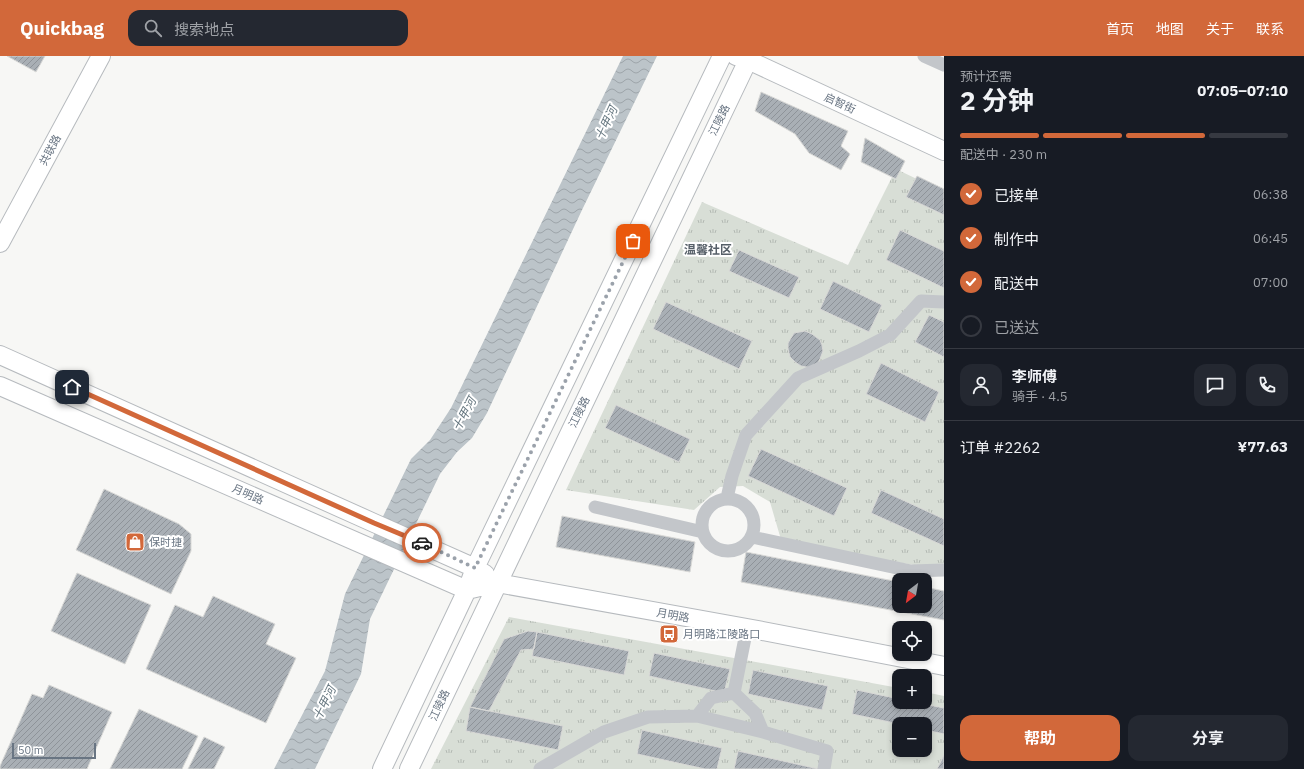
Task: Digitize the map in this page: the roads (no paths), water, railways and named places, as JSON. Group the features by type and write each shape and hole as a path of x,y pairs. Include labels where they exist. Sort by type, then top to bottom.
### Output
{"street":[{"name":"共联路","path":"0,243 101,56"},
{"path":"382,769 467,590 475,568 722,56"},
{"path":"924,56 944,65"},
{"name":"启智街","path":"744,57 944,151"},
{"name":"江陵路","path":"409,769 744,57"},
{"path":"727,498 732,476 746,435 798,378 859,351 890,335 921,302 944,302"},
{"name":"月明路","path":"0,355 423,544 475,568 497,583"},
{"name":"月明路","path":"0,386 467,590 497,583 747,628 944,666"},
{"path":"727,498 742,502 753,514 755,522 752,537 746,544 739,549 730,551 721,550 713,546 707,540 703,532 702,524 703,516 707,509 719,500 727,498"},
{"path":"595,507 703,532"},
{"path":"752,537 911,571 944,570"},
{"path":"734,693 747,628"},
{"path":"697,716 711,698 734,693"},
{"path":"734,693 755,713 762,732"},
{"path":"540,769 604,732 648,717 697,716 827,750 824,769"}],"water":[{"name":"十甲河","path":"623,56 657,56 582,210 487,413 472,438 457,452 440,474 370,619 361,674 315,769 274,769 325,671 345,594 411,459 430,440 451,408"}],"place":[{"name":"保时捷","path":"135,542"},
{"name":"月明路江陵路口","path":"669,634"}],"district":[{"name":"温馨社区","path":"708,249"}]}
